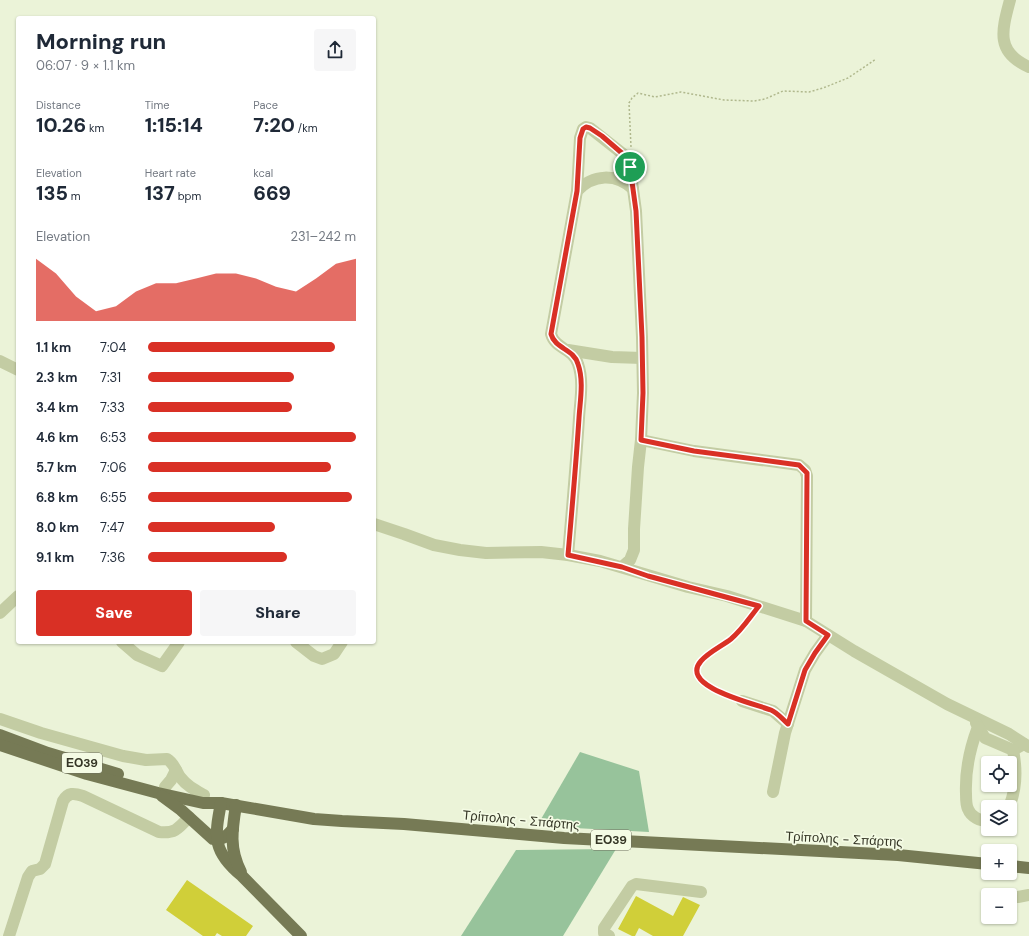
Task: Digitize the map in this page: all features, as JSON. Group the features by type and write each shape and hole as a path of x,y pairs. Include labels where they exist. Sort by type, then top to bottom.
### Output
{"main road":[{"name":"Τρίπολης - Σπάρτης","path":"0,735 54,755 203,803 236,805 300,817 342,822 404,824 564,838 898,855 981,863"},
{"name":"Τρίπολης - Σπάρτης","path":"0,745 87,774 162,790 204,795 221,803"},
{"path":"162,790 207,835 213,839 218,840 224,838 233,829"},
{"path":"221,803 218,826 218,840 221,855 232,868 242,876 301,936"},
{"path":"236,805 232,844 234,856 242,876"},
{"path":"1017,867 1029,868"}],"street":[{"path":"1010,0 1003,26 1003,42 1010,54 1019,63 1029,67"},
{"path":"568,555 576,466 580,385 578,363 572,353 554,342 551,334 577,191 580,138 583,129 586,127 602,136 623,154 630,167 636,211 643,393 634,529 634,550 630,560 622,567"},
{"path":"577,191 586,183 604,177 616,178 623,181 633,189"},
{"path":"568,350 597,356 642,358"},
{"path":"0,361 16,369"},
{"path":"641,440 694,451 799,465 805,470 807,476 808,507 806,621"},
{"path":"376,525 434,545 460,550 486,553 541,552 568,555 622,567 648,576 759,606 806,621 975,722 1009,734 1027,745"},
{"path":"0,613 16,598"},
{"path":"773,792 788,724 805,670 828,635"},
{"path":"124,644 137,655 162,666 178,644"},
{"path":"299,644 314,656 322,659 334,654 341,644"},
{"path":"742,701 773,711 788,724"},
{"path":"0,719 48,735 123,756 146,760 167,759 173,764 189,786 204,795"},
{"path":"975,722 985,738 1013,750 1027,745"},
{"path":"975,722 968,758 966,798 967,809 977,819 981,820"},
{"path":"1012,800 1016,780 1013,750"},
{"path":"162,790 171,780 176,770"},
{"path":"6,933 28,877 32,871 40,869 45,864 65,797 75,793 159,832 173,832 189,817"},
{"path":"609,936 604,933 604,928 632,886 636,884 701,892"}],"path":[{"path":"630,167 631,139 629,103 638,93 655,97 681,92 724,100 754,101 765,99 783,91 809,92 823,88 848,78 876,58"},
{"path":"742,701 726,695 705,684 699,678 696,671 700,662 731,638 759,606"}],"green space":[{"path":"580,752 639,771 649,832 537,826"},
{"path":"616,849 563,936 461,936 516,850"}],"building":[{"path":"187,880 253,926 246,936 222,936 217,933 215,936 203,936 166,910"},
{"path":"636,896 673,916 683,897 700,905 683,936 653,936 639,928 635,936 632,936 618,929"}],"route":[{"path":"586,127 590,128 602,136 623,154 630,167 636,211 642,337 643,393 641,440 694,451 799,465 807,473 808,507 806,621 828,635 805,670 788,724 773,711 726,695 705,684 699,678 696,671 700,662 738,632 759,606 726,596 688,588 600,561 568,555 576,466 580,370 572,353 554,342 551,334 551,328 577,191 580,138 583,129 586,127"}]}
